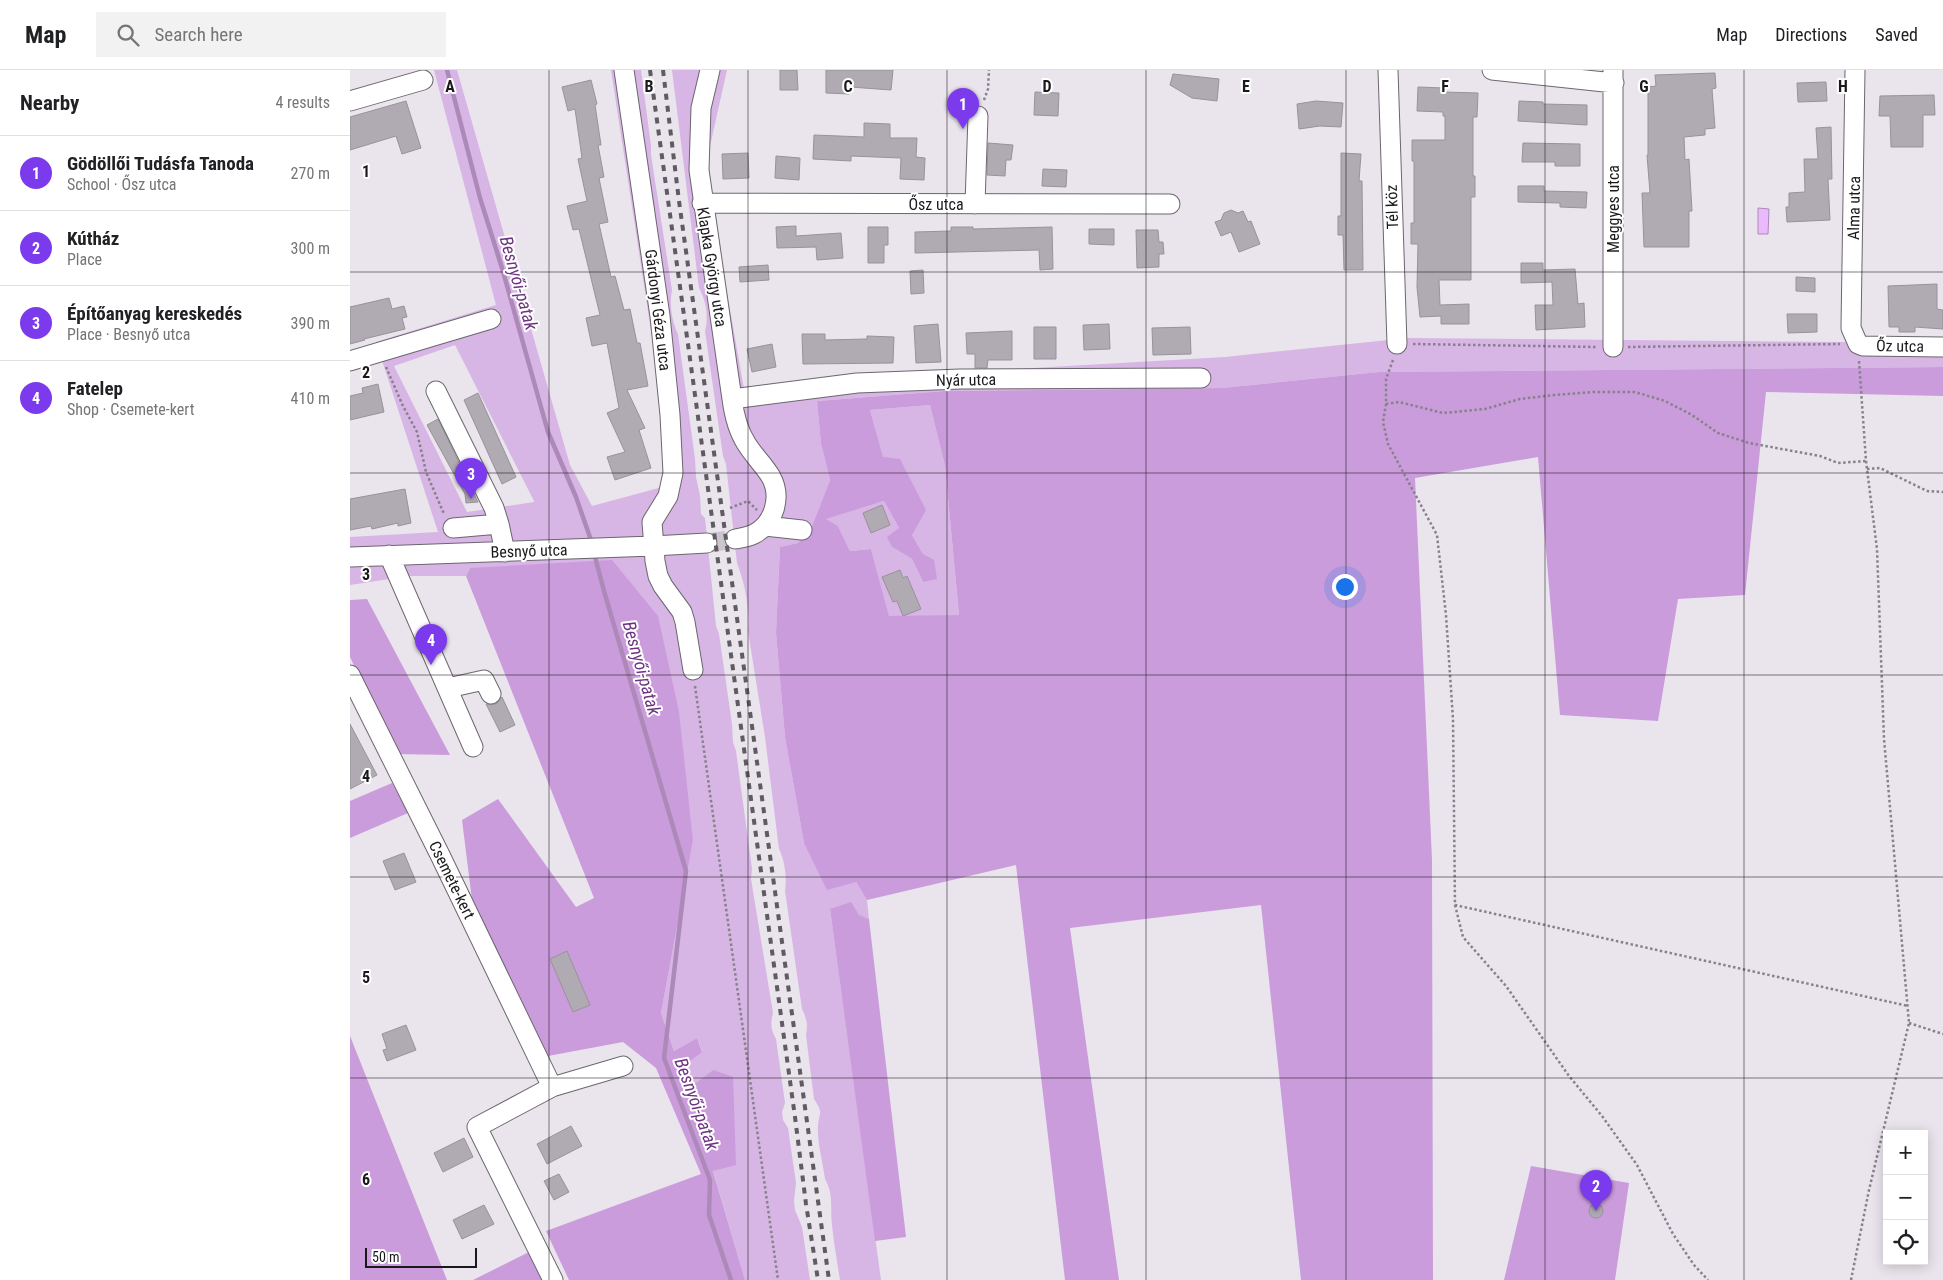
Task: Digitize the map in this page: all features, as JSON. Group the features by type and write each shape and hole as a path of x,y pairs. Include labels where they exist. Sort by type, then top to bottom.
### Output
{"street":[{"name":"Gárdonyi Géza utca","path":"624,70 660,316 670,415 673,474 668,496 652,522 653,546 658,576 682,612 686,622 693,670"},
{"name":"Klapka György utca","path":"710,70 701,108 698,138 702,204 738,428 746,443 772,479 776,492 773,514 763,520"},
{"name":"Tél köz","path":"1388,70 1397,344"},
{"path":"1492,70 1614,77"},
{"name":"Alma utca","path":"1855,70 1851,328 1858,344"},
{"name":"Meggyes utca","path":"1613,347 1614,77"},
{"path":"350,101 423,80"},
{"path":"975,204 978,116"},
{"name":"Ősz utca","path":"702,204 1170,204"},
{"path":"350,361 491,319"},
{"name":"Őz utca","path":"1858,344 1863,346 1943,347"},
{"name":"Nyár utca","path":"732,399 856,383 960,379 1201,378"},
{"path":"436,392 494,508 505,552"},
{"path":"735,539 751,536 763,520 802,530"},
{"path":"453,528 499,524"},
{"name":"Besnyő utca","path":"350,557 707,543"},
{"path":"390,555 473,747"},
{"name":"Csemete-kert","path":"350,675 440,854 552,1087"},
{"path":"448,688 484,680 491,694"},
{"path":"553,1280 477,1126 552,1087 623,1066"}],"path":[{"path":"978,116 988,89 989,70"},
{"path":"1708,1280 1694,1265 1673,1234 1637,1165 1602,1116 1569,1076 1506,986 1464,937 1455,905 1452,718 1446,615 1437,534 1388,444 1383,422 1386,404 1386,379 1397,344 1613,347 1858,344 1866,461 1877,549 1884,740 1909,1023 1869,1190 1851,1280"},
{"path":"380,352 403,406 418,432 426,472 442,512 453,528"},
{"path":"1386,404 1399,402 1443,413 1485,409 1520,399 1554,395 1594,392 1635,392 1665,401 1692,415 1718,433 1749,443 1820,456 1838,463 1866,461"},
{"path":"1867,469 1880,468 1927,491 1943,492"},
{"path":"730,508 748,501 763,520"},
{"path":"693,670 778,1280"},
{"path":"1455,905 1908,1006"},
{"path":"1909,1023 1943,1034"}],"shaded area":[{"path":"434,70 457,70 570,465 592,506 666,486 660,389 611,70 641,70 651,155 672,290 672,313 678,334 701,514 705,518 716,626 719,634 733,742 736,751 752,869 751,879 773,1013 772,1027 776,1039 785,1103 782,1112 783,1120 788,1128 796,1183 795,1210 802,1227 810,1280 745,1280 713,1170 713,1070 686,1090 677,1071 702,1051 697,1038 674,1051 661,1013 693,841 470,568 466,576 409,576 350,585 350,537 438,532 376,342 496,305","holes":["455,345 534,501 467,512 394,366"]},
{"path":"672,70 727,70 708,155 714,219 744,389 807,381 1225,357 1408,338 1943,343 1943,367 1379,372 1222,388 944,391 817,401 821,444 830,480 812,526 798,543 780,547 776,633 785,737 804,843 856,882 867,900 869,919 830,909 881,1280 840,1280 832,1225 831,1196 825,1179 818,1139 820,1110 814,1099 806,1035 807,1022 802,1009 785,891 785,870 779,849 765,737 748,631 748,605 737,563 726,464 723,456 705,331 706,309 699,288"},
{"path":"1758,208 1769,209 1768,234 1758,234"},
{"path":"1943,367 1943,396 1766,392 1745,595 1678,599 1658,721 1560,715 1538,457 1415,478 1432,860 1433,1280 1301,1280 1261,905 1070,928 1119,1280 1065,1280 1016,865 867,900 856,882 827,890 804,843 785,737 776,633 780,547 798,543 812,526 830,480 821,444 817,401 944,391 1222,388 1379,372","holes":["930,405 945,466 959,615 889,616 871,549 850,551 838,526 826,519 884,501 899,528 887,537 892,547 912,559 923,582 937,579 934,560 923,554 912,535 926,510 900,459 883,457 870,410"]},
{"path":"930,405 945,466 959,616 889,617 871,549 850,551 838,526 825,519 884,501 899,528 892,547 912,559 923,582 923,554 912,535 883,458 870,410"},
{"path":"612,560 658,616 679,712 693,841 661,1013 674,1051 697,1038 702,1052 677,1071 686,1090 713,1070 733,1077 736,1165 713,1171 745,1280 569,1280 546,1231 701,1174 656,1068 623,1042 548,1056 472,900 462,820 498,799 576,907 594,898 466,576 470,568"},
{"path":"367,599 450,755 396,754 350,657 350,600"},
{"path":"392,783 408,813 350,838 350,801"},
{"path":"851,902 859,915 869,919 906,1237 875,1241 830,909"},
{"path":"350,1036 447,1280 350,1280"},
{"path":"1531,1166 1629,1183 1615,1280 1504,1280"},
{"path":"529,1252 543,1280 473,1280"}],"building":[{"path":"780,70 797,70 798,90 780,90"},
{"path":"826,70 893,70 891,90 850,87 849,94 826,93"},
{"path":"1715,73 1716,88 1712,89 1715,128 1705,129 1705,135 1684,137 1685,160 1689,159 1692,211 1689,211 1689,247 1644,247 1642,193 1650,193 1647,155 1648,87 1656,86 1655,75"},
{"path":"1173,74 1219,79 1217,101 1192,98 1170,85"},
{"path":"591,80 597,104 595,105 601,145 598,145 604,177 599,178 608,222 599,224 611,277 615,276 624,310 630,309 637,343 640,343 648,386 627,390 645,428 639,430 651,468 615,480 607,457 625,452 607,413 619,408 607,343 592,346 586,318 600,315 579,229 573,230 567,206 587,201 578,159 582,158 575,109 568,111 562,87"},
{"path":"1826,82 1827,101 1798,102 1797,83"},
{"path":"1418,87 1444,88 1444,92 1478,93 1477,117 1473,117 1475,197 1471,197 1471,280 1439,280 1440,305 1469,304 1469,324 1441,324 1441,316 1420,317 1417,287 1418,244 1411,244 1411,223 1414,223 1412,140 1445,140 1445,116 1443,116 1443,112 1417,111"},
{"path":"1035,92 1059,93 1058,116 1034,115"},
{"path":"1934,95 1935,115 1923,115 1923,147 1891,147 1890,116 1879,116 1880,96"},
{"path":"406,101 421,148 402,154 396,136 350,150 350,117"},
{"path":"1316,101 1343,103 1341,127 1320,126 1299,129 1297,104"},
{"path":"1519,101 1543,102 1543,104 1587,105 1587,125 1518,121"},
{"path":"864,123 890,124 890,138 917,138 916,157 925,158 924,180 900,179 901,158 851,156 851,161 813,159 814,135 864,137"},
{"path":"1831,127 1832,179 1828,179 1830,220 1787,222 1786,207 1789,207 1789,193 1805,192 1804,159 1818,159 1816,128"},
{"path":"988,143 1013,145 1011,160 1006,160 1005,176 987,175"},
{"path":"1523,143 1580,144 1580,166 1555,166 1555,162 1522,162"},
{"path":"748,153 749,178 723,179 722,154"},
{"path":"1341,153 1361,154 1359,181 1362,181 1363,270 1344,270 1343,235 1338,235 1338,216 1341,216"},
{"path":"776,156 800,158 799,180 775,178"},
{"path":"1043,169 1067,170 1066,187 1042,186"},
{"path":"1518,186 1544,186 1544,191 1587,192 1586,208 1560,207 1560,203 1518,202"},
{"path":"1231,210 1238,213 1243,211 1248,222 1251,221 1260,244 1239,252 1231,232 1221,236 1215,222 1221,220 1224,213"},
{"path":"796,226 796,236 841,233 843,258 817,260 816,247 777,248 776,227"},
{"path":"868,227 888,227 888,245 884,245 884,263 868,263"},
{"path":"951,227 973,227 973,229 1052,227 1053,269 1040,270 1039,250 915,253 915,232 951,231"},
{"path":"1089,229 1114,229 1114,245 1089,244"},
{"path":"1136,230 1158,230 1159,242 1163,242 1164,254 1159,254 1159,267 1137,268"},
{"path":"1521,263 1543,263 1543,270 1575,269 1578,304 1584,303 1585,327 1536,330 1535,305 1553,305 1552,282 1521,283"},
{"path":"768,265 769,280 740,282 739,267"},
{"path":"923,270 924,293 911,294 910,271"},
{"path":"1796,277 1815,278 1815,292 1796,291"},
{"path":"1937,284 1937,309 1943,310 1943,329 1915,327 1915,332 1899,332 1899,327 1889,327 1888,286"},
{"path":"389,298 392,309 404,306 407,317 402,318 405,329 350,344 350,307"},
{"path":"1787,314 1817,314 1817,332 1788,333"},
{"path":"938,324 941,362 916,363 914,326"},
{"path":"1109,324 1110,349 1084,350 1083,325"},
{"path":"1034,327 1056,327 1056,359 1034,359"},
{"path":"1190,327 1191,354 1153,355 1152,328"},
{"path":"1012,331 1012,360 988,360 987,368 975,368 975,354 967,354 966,333"},
{"path":"802,334 825,334 825,340 867,339 867,336 894,337 893,363 803,364"},
{"path":"772,344 776,367 752,372 747,349"},
{"path":"378,384 384,412 350,420 350,396 363,393 362,388"},
{"path":"478,393 516,477 502,484 464,400"},
{"path":"438,419 478,502 466,503 465,494 427,425"},
{"path":"405,489 411,523 398,526 398,523 372,529 371,526 350,530 350,499"},
{"path":"882,505 890,525 871,533 863,513"},
{"path":"900,570 903,578 907,576 921,609 903,616 897,601 893,602 882,577"},
{"path":"502,697 515,725 500,732 486,704 496,704"},
{"path":"350,724 377,775 350,789"},
{"path":"404,853 416,882 395,890 383,861"},
{"path":"567,951 590,1005 573,1012 550,959"},
{"path":"406,1025 416,1050 387,1061 383,1050 387,1049 382,1034"},
{"path":"571,1126 582,1146 547,1164 537,1144"},
{"path":"464,1138 473,1157 443,1172 434,1153"},
{"path":"559,1174 569,1192 554,1200 544,1181"},
{"path":"1596,1204 1601,1206 1603,1211 1601,1216 1596,1218 1591,1216 1589,1211 1591,1206"},
{"path":"484,1205 494,1224 462,1239 453,1220"}],"waterway":[{"name":"Besnyői-patak","path":"447,70 480,198 502,268 548,432 576,497 592,543"},
{"name":"Besnyői-patak","path":"594,553 686,871 664,1058 710,1180 709,1215 731,1280"}],"tunnel":[{"path":"707,543 735,539"}],"railway":[{"path":"650,70 818,1280"},
{"path":"663,70 679,201 829,1280"}],"place":[{"name":"Gödöllői Tudásfa Tanoda","path":"963,129"},
{"name":"Építőanyag kereskedés","path":"471,499"},
{"name":"Fatelep","path":"431,665"},
{"name":"Kútház","path":"1596,1211"}]}
